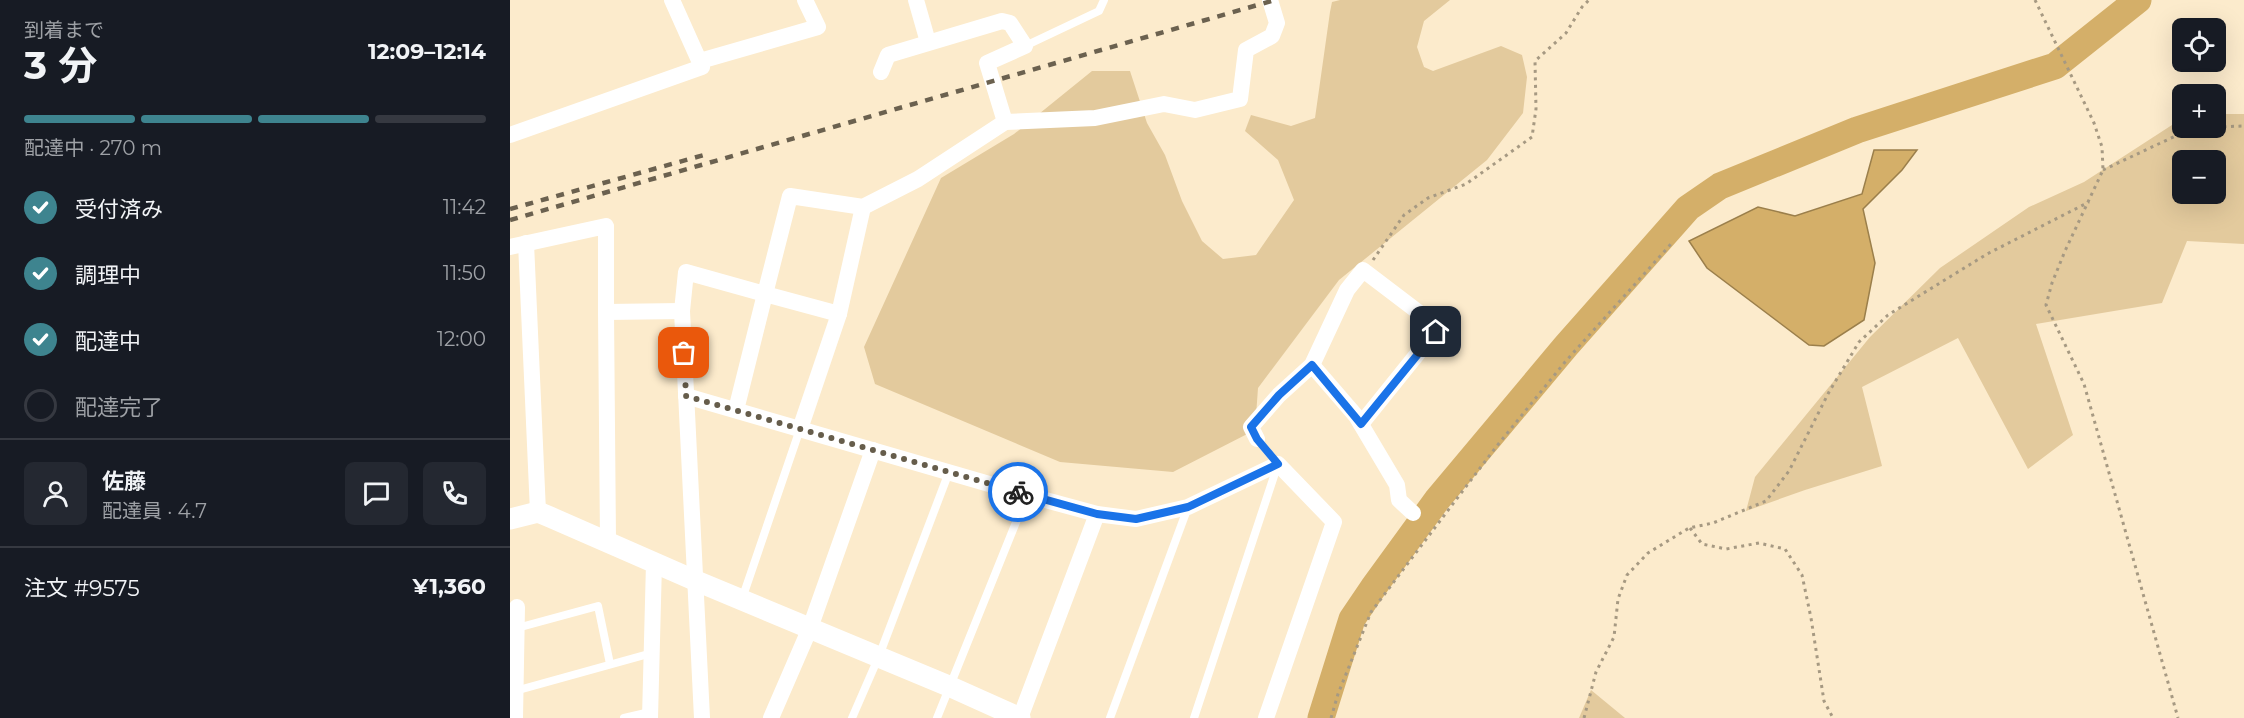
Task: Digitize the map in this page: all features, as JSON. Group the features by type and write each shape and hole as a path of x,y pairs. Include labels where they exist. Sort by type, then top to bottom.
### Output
{"street":[{"path":"510,135 702,67 672,0"},
{"path":"700,62 819,27 805,0"},
{"path":"916,0 928,42"},
{"path":"736,410 790,196 863,207 918,178 1005,122 1095,118 1164,104 1195,110 1240,99 1246,50 1272,36 1276,23 1270,0"},
{"path":"881,72 888,55 1002,21 1010,23 1025,46 987,63 1005,122"},
{"path":"800,429 839,314 863,207"},
{"path":"538,512 518,245 606,226 608,541"},
{"path":"1257,439 1251,427 1279,395 1312,365 1347,290 1363,270 1434,324 1436,332 1361,424"},
{"path":"702,718 682,311 686,272 839,314"},
{"path":"606,312 682,311"},
{"path":"1312,365 1361,424 1397,485 1399,500 1413,513"},
{"path":"686,396 1097,514 1136,519 1188,507 1278,464 1334,522 1266,718"},
{"path":"771,718 810,628 873,450"},
{"path":"510,519 538,512 1020,718 1097,514"},
{"path":"650,715 654,563"},
{"path":"515,718 517,607"}],"lane":[{"path":"1025,46 1099,11 1104,0"},
{"path":"742,600 800,429"},
{"path":"1194,718 1278,464 1257,439"},
{"path":"852,718 879,656 950,472"},
{"path":"937,718 1028,495"},
{"path":"1110,718 1188,507"},
{"path":"517,628 598,606 610,663"},
{"path":"515,691 652,652"},
{"path":"624,718 650,715"}],"path":[{"path":"1363,270 1380,253 1404,215 1428,198 1466,184 1532,137 1536,109 1535,61 1566,33 1589,0"},
{"path":"2035,0 2094,123 2102,147 2103,170 2065,251 2046,305 2084,384 2178,718"},
{"path":"2226,127 2244,126"},
{"path":"2103,170 2172,138"},
{"path":"1584,718 1596,672 1614,637 1618,599 1627,575 1648,553 1689,528 1713,523 1766,501 1790,471 1829,392 1859,342 1888,315 1987,254 2089,202"},
{"path":"1331,718 1338,694 1371,612 1503,439 1565,363 1671,244"},
{"path":"1689,528 1702,544 1726,549 1759,543 1785,549 1802,575 1824,701 1833,718"}],"shaded area":[{"path":"1340,0 1450,0 1424,21 1417,47 1424,67 1433,71 1501,46 1522,55 1527,77 1523,113 1487,160 1339,280 1258,388 1255,430 1173,472 1060,462 875,384 864,347 941,178 1014,134 1092,71 1130,71 1147,123 1165,155 1182,201 1202,241 1223,259 1256,255 1294,200 1278,160 1245,131 1251,115 1291,126 1315,118 1332,2"},
{"path":"2226,114 2244,114 2244,244 2187,241 2162,303 2036,324 2073,435 2028,469 1958,338 1862,387 1882,466 1746,511 1755,477 1870,337 1940,268 2029,207 2084,182 2172,125 2172,138 2226,138"},
{"path":"1874,150 1917,150 1902,170 1863,209 1875,263 1864,320 1824,346 1809,345 1707,268 1689,241 1758,207 1795,216 1862,194"},
{"path":"1591,690 1625,718 1579,718"}],"waterway":[{"path":"1321,718 1352,619 1373,588 1437,500 1566,346 1688,208 1720,186 1857,130 2055,66 2138,0"}],"railway":[{"path":"510,220 1275,0"},
{"path":"510,209 704,155"}],"way so far":[{"path":"684,353 686,396 1018,492"}],"route":[{"path":"1018,492 1097,514 1136,519 1188,507 1278,464 1257,439 1251,427 1279,395 1312,365 1361,424 1436,332"}]}
